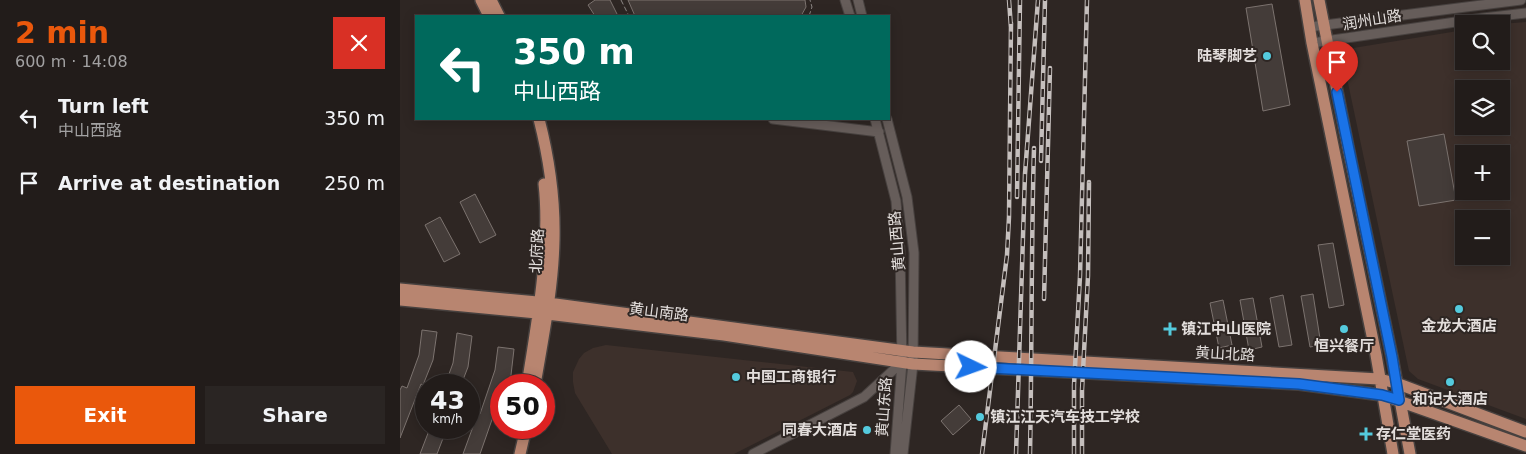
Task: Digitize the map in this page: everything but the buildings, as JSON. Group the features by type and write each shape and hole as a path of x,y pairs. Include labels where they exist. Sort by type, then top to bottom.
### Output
{"main road":[{"path":"481,0 488,15"},
{"path":"491,0 498,15"},
{"path":"1305,0 1392,454"},
{"path":"1319,0 1410,454"},
{"name":"北府路","path":"531,120 540,148 545,192 543,308 536,374"},
{"name":"北府路","path":"530,374 554,241 553,194 547,149 539,120"},
{"name":"黄山南路","path":"400,289 724,335 907,357"},
{"name":"黄山南路","path":"400,300 543,308"},
{"name":"黄山北路","path":"907,357 1379,379 1396,383 1526,432"},
{"name":"黄山北路","path":"907,357 1299,384 1382,395 1526,446"},
{"path":"512,454 515,439"},
{"path":"520,454 523,439"}],"street":[{"path":"845,0 850,15"},
{"path":"858,0 862,15"},
{"name":"润州山路","path":"1309,27 1481,2 1522,0"},
{"path":"1481,2 1483,15"},
{"name":"润州山路","path":"1509,15 1526,13"},
{"name":"润州山路","path":"1312,43 1455,22"},
{"path":"781,120 879,132"},
{"name":"黄山西路","path":"875,120 896,201 907,357"},
{"name":"黄山西路","path":"887,120 907,197 914,253 907,357"},
{"path":"753,454 864,397 907,357"},
{"name":"黄山东路","path":"895,454 907,357"},
{"name":"黄山东路","path":"904,454 907,357"}],"path":[{"path":"621,0 628,15"},
{"path":"809,15 812,7 810,0"}],"shaded area":[{"path":"1526,22 1526,419 1418,379 1409,371 1341,50 1455,31 1455,70 1510,70 1510,23"},
{"path":"606,345 853,372 857,381 850,395 734,454 612,454 575,393 573,382 573,372 584,353 593,348"}],"railway":[{"path":"1009,0 1011,28"},
{"path":"1017,197 1020,0"},
{"path":"1016,454 1025,174 1038,0"},
{"path":"1041,161 1045,0"},
{"path":"1074,454 1074,385 1080,276 1087,0"},
{"path":"982,454 1007,255 1011,23"},
{"path":"1044,299 1050,68"},
{"path":"1030,454 1034,148"},
{"path":"1082,454 1082,390 1088,276 1089,182"}],"place":[{"name":"陆琴脚艺","path":"1267,56"},
{"name":"金龙大酒店","path":"1459,309"},
{"name":"镇江中山医院","path":"1170,329"},
{"name":"恒兴餐厅","path":"1344,329"},
{"name":"中国工商银行","path":"736,377"},
{"name":"和记大酒店","path":"1450,382"},
{"name":"镇江江天汽车技工学校","path":"980,417"},
{"name":"同春大酒店","path":"867,430"},
{"name":"存仁堂医药","path":"1366,434"}],"route":[{"path":"971,367 1299,384 1382,395 1399,400 1392,357 1337,92"}]}
